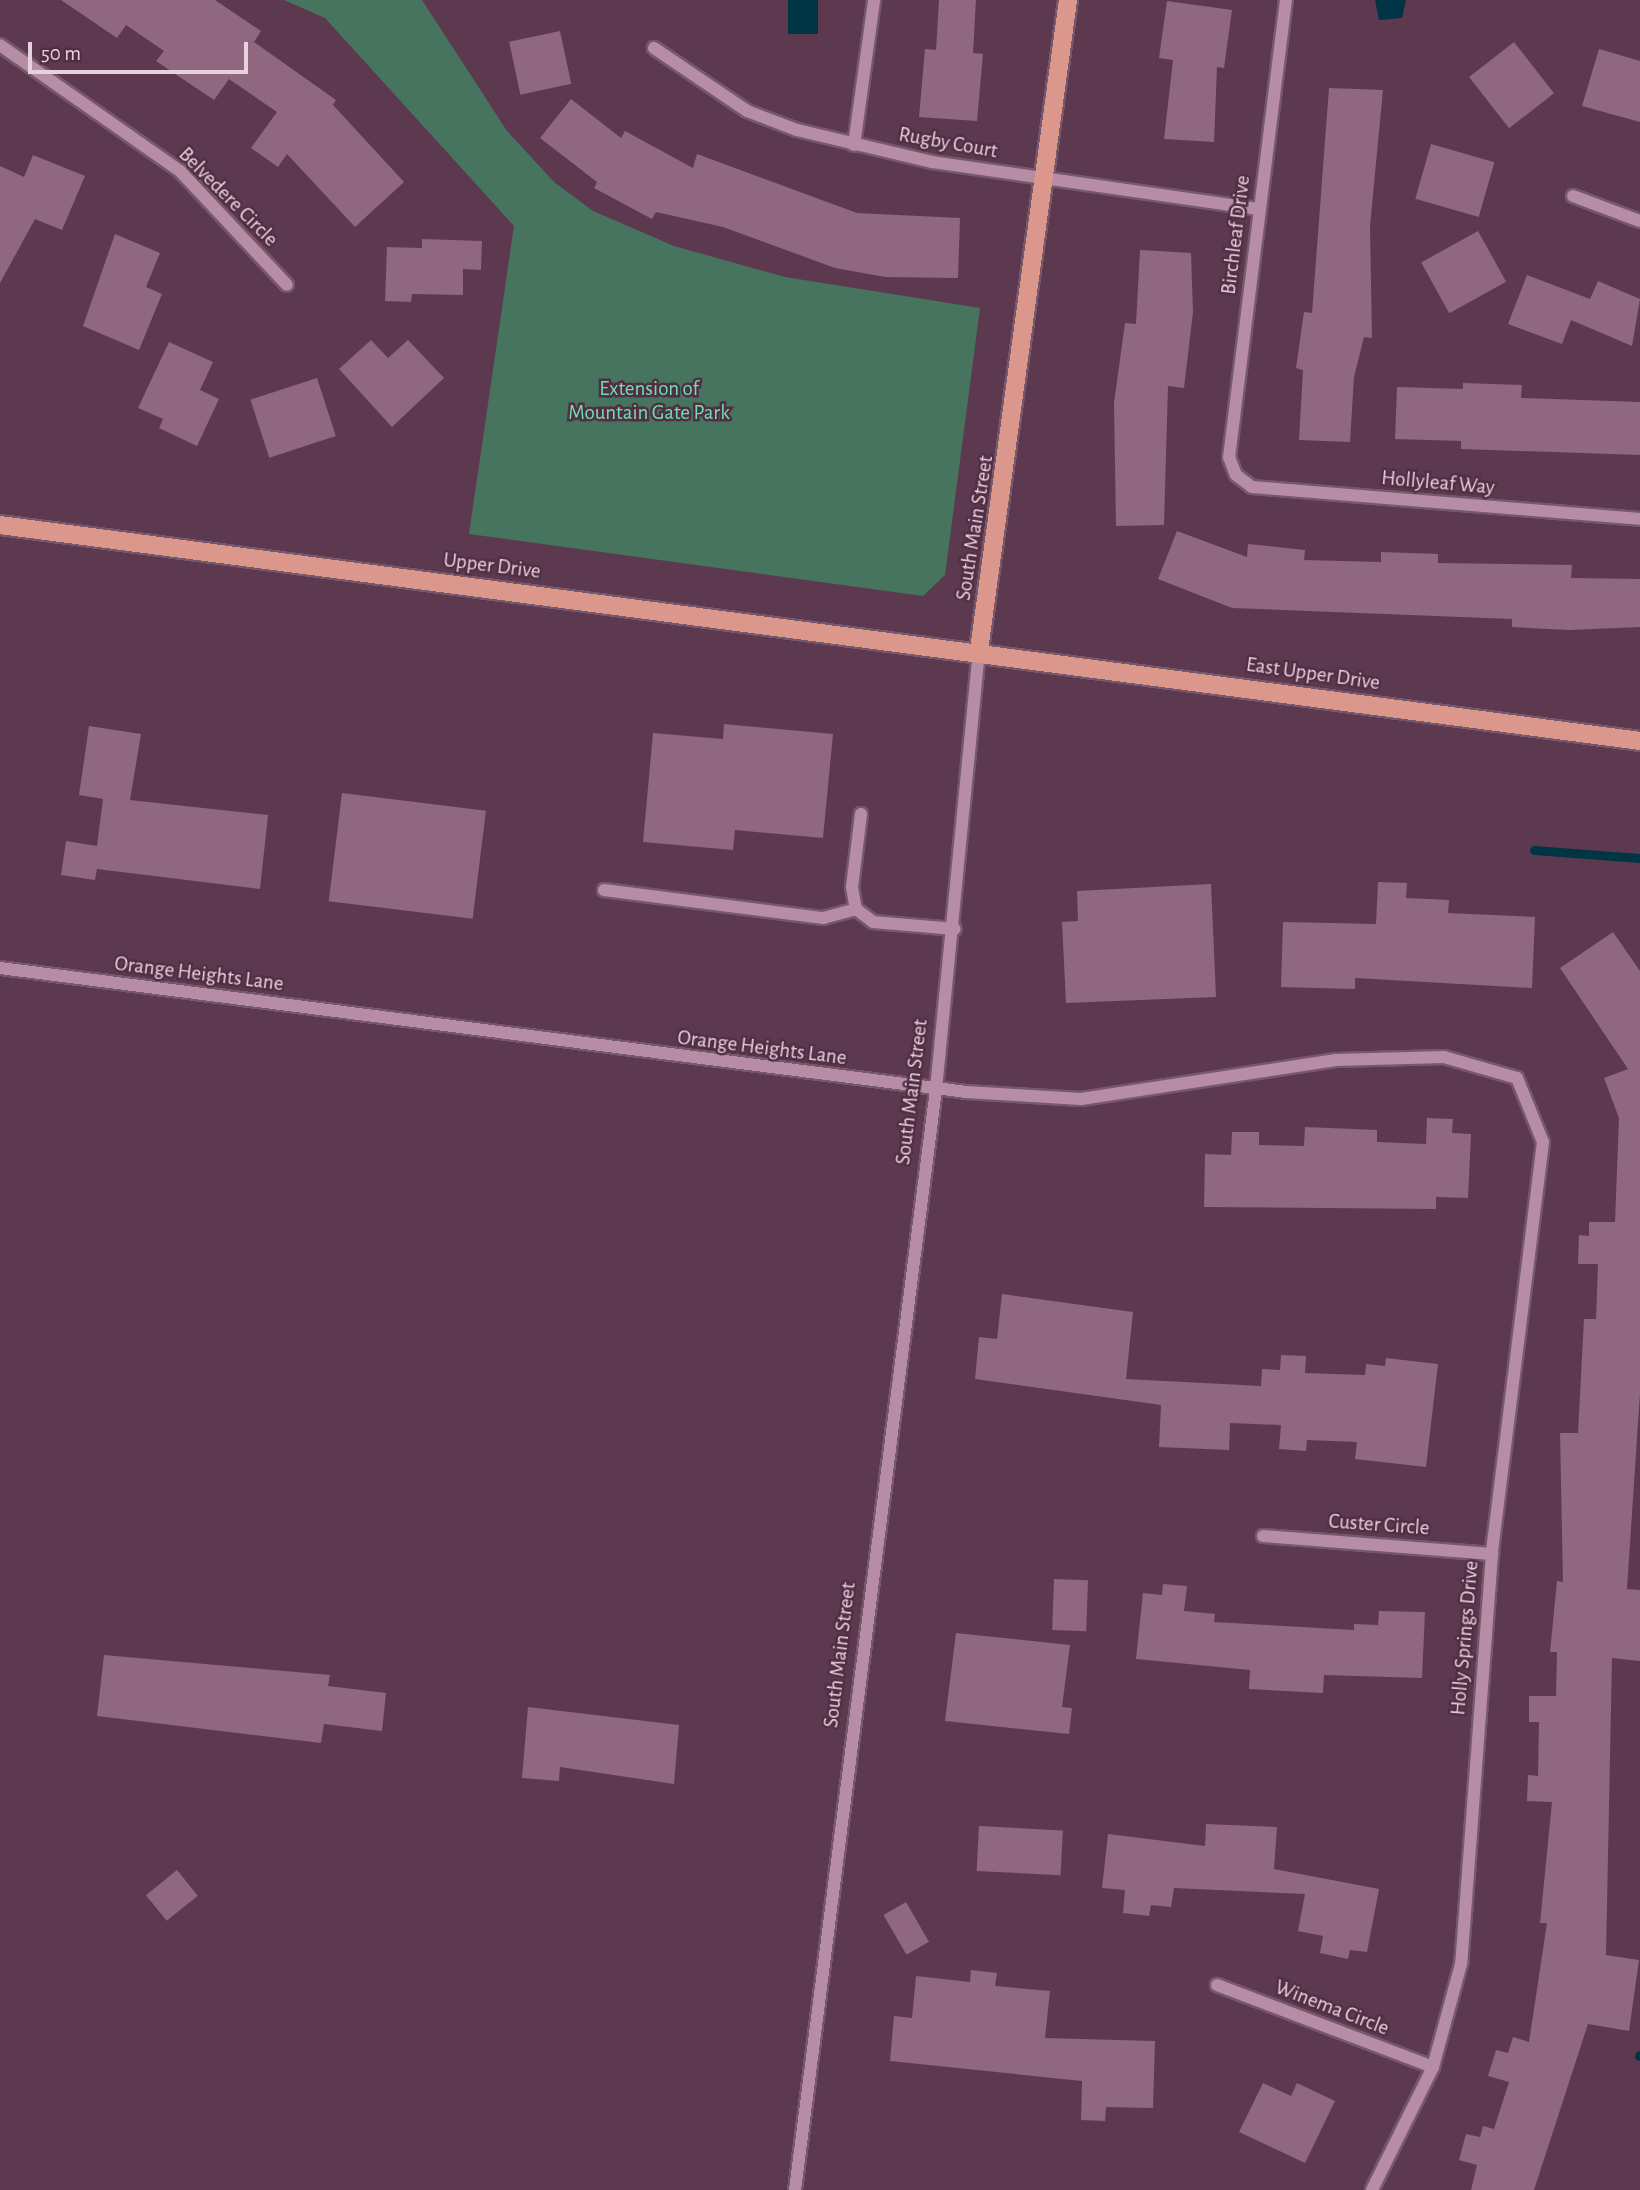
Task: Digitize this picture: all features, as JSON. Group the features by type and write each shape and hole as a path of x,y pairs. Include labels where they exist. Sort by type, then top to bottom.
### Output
{"main road":[{"name":"South Main Street","path":"979,650 1068,0"},
{"name":"Upper Drive","path":"0,525 979,650"},
{"name":"East Upper Drive","path":"979,650 1640,741"}],"street":[{"path":"854,145 874,0"},
{"name":"Birchleaf Drive","path":"1236,475 1229,457 1286,0"},
{"name":"Belvedere Circle","path":"0,45 180,171 287,285"},
{"name":"Rugby Court","path":"654,48 747,111 854,145 1045,179 1258,209"},
{"path":"1573,196 1640,221"},
{"name":"Hollyleaf Way","path":"1236,475 1252,487 1640,519"},
{"name":"South Main Street","path":"795,2190 936,1089 955,929 979,650"},
{"path":"861,814 852,887 856,909 873,922 955,929"},
{"path":"604,890 823,918 856,909"},
{"name":"Orange Heights Lane","path":"0,968 936,1089 1081,1099 1336,1060 1444,1057 1517,1078"},
{"name":"Holly Springs Drive","path":"1372,2190 1433,2067 1461,1964 1492,1554 1543,1142 1517,1078"},
{"name":"Custer Circle","path":"1264,1536 1492,1554"},
{"name":"Winema Circle","path":"1217,1985 1433,2067"}],"green space":[{"name":"Extension of Mountain Gate Park","path":"284,0 422,0 507,131 554,182 593,211 674,246 785,277 980,308 945,575 923,596 469,534 514,226 325,18"}],"water":[{"path":"788,0 818,0 818,34 788,34"},
{"path":"1375,0 1406,0 1402,18 1379,20"}],"building":[{"path":"61,0 215,0 261,31 254,42 336,100 333,105 404,182 355,227 287,154 278,167 251,148 277,112 229,79 214,100 156,61 164,51 126,25 117,38"},
{"path":"939,0 976,0 973,53 983,54 977,121 919,117 925,49 936,50"},
{"path":"1167,1 1232,10 1224,68 1217,67 1214,142 1164,139 1173,60 1159,58"},
{"path":"560,31 571,84 520,95 509,42"},
{"path":"1514,42 1554,93 1509,128 1469,77"},
{"path":"1599,49 1640,61 1640,122 1582,106"},
{"path":"1329,88 1383,90 1370,226 1372,338 1364,337 1354,377 1350,442 1299,440 1303,370 1296,368 1304,312 1312,313"},
{"path":"571,99 621,138 625,131 693,168 697,154 857,213 960,218 958,278 885,277 835,268 723,227 656,212 652,219 594,188 597,182 540,138"},
{"path":"1431,144 1494,162 1479,217 1415,199"},
{"path":"33,155 85,176 62,230 35,219 0,283 0,166 24,177"},
{"path":"1478,231 1506,282 1449,313 1421,263"},
{"path":"115,234 160,253 146,287 162,294 139,350 83,326"},
{"path":"422,239 482,241 481,270 463,269 463,295 412,294 411,302 385,301 387,247 422,248"},
{"path":"1140,250 1191,253 1193,312 1184,388 1168,386 1164,525 1116,526 1114,403 1125,323 1136,324"},
{"path":"1527,275 1590,299 1598,281 1640,299 1632,346 1571,320 1562,344 1508,324"},
{"path":"371,340 388,358 408,340 444,378 392,427 339,369"},
{"path":"169,342 213,362 200,390 219,399 197,446 159,428 163,419 138,408"},
{"path":"317,378 336,436 269,458 250,400"},
{"path":"1463,383 1522,385 1521,398 1640,402 1640,455 1461,449 1461,441 1395,439 1397,387 1463,389"},
{"path":"1177,531 1247,557 1248,544 1305,550 1304,560 1381,562 1381,552 1438,554 1438,563 1572,565 1571,578 1640,579 1640,627 1569,630 1512,627 1512,619 1232,608 1158,579"},
{"path":"724,724 833,734 823,838 735,830 733,850 643,842 653,733 723,739"},
{"path":"89,726 141,734 130,800 268,815 260,889 97,869 95,880 61,875 66,841 97,846 103,799 79,795"},
{"path":"342,793 486,811 473,919 329,901"},
{"path":"1378,882 1407,883 1406,898 1449,900 1448,913 1535,917 1532,988 1355,978 1355,989 1281,987 1283,922 1376,924"},
{"path":"1211,884 1216,997 1066,1003 1062,922 1078,921 1077,891"},
{"path":"1613,932 1640,971 1640,1393 1627,1589 1640,1590 1640,1661 1612,1658 1606,1955 1639,1960 1629,2031 1588,2024 1534,2190 1471,2190 1477,2165 1459,2160 1466,2134 1480,2137 1483,2126 1494,2129 1509,2082 1488,2076 1496,2050 1508,2053 1513,2037 1529,2042 1547,1923 1540,1923 1552,1802 1527,1801 1528,1775 1538,1776 1539,1722 1529,1722 1529,1696 1556,1696 1557,1652 1550,1652 1557,1581 1563,1582 1560,1433 1578,1433 1584,1319 1596,1319 1598,1264 1578,1264 1579,1235 1589,1236 1589,1222 1615,1222 1619,1118 1604,1078 1628,1069 1560,968"},
{"path":"1427,1118 1453,1119 1452,1133 1471,1134 1468,1198 1436,1197 1436,1209 1204,1207 1205,1154 1231,1155 1232,1132 1259,1132 1259,1145 1304,1146 1305,1127 1377,1130 1377,1142 1426,1144"},
{"path":"1002,1294 1133,1312 1126,1379 1261,1386 1262,1369 1280,1370 1281,1355 1306,1356 1305,1373 1365,1375 1366,1364 1385,1366 1386,1358 1438,1364 1426,1467 1355,1459 1357,1442 1307,1440 1306,1451 1279,1449 1281,1425 1230,1423 1229,1450 1159,1447 1161,1405 975,1379 979,1337 997,1339"},
{"path":"1054,1579 1088,1580 1086,1631 1052,1630"},
{"path":"1163,1584 1187,1586 1184,1611 1215,1614 1214,1622 1354,1630 1354,1624 1378,1625 1379,1611 1425,1612 1422,1678 1324,1675 1323,1693 1249,1689 1250,1670 1136,1659 1143,1593 1162,1595"},
{"path":"956,1633 1070,1645 1062,1707 1072,1708 1069,1734 945,1721"},
{"path":"104,1655 330,1675 328,1686 386,1693 382,1731 324,1724 321,1743 97,1716"},
{"path":"528,1707 679,1725 674,1784 560,1767 559,1781 522,1778"},
{"path":"1206,1824 1277,1827 1274,1869 1379,1889 1367,1952 1350,1950 1348,1959 1320,1953 1323,1936 1298,1931 1305,1894 1174,1888 1171,1907 1151,1905 1149,1916 1123,1913 1125,1890 1102,1888 1108,1834 1205,1846"},
{"path":"979,1826 1063,1830 1061,1875 977,1871"},
{"path":"177,1870 198,1896 167,1921 146,1895"},
{"path":"906,1902 929,1942 906,1955 883,1915"},
{"path":"971,1970 997,1973 995,1986 1050,1991 1045,2038 1155,2041 1153,2108 1106,2107 1105,2121 1081,2120 1082,2081 890,2061 894,2016 912,2018 916,1976 970,1982"},
{"path":"1263,2083 1291,2096 1297,2083 1335,2101 1305,2163 1239,2132"}],"waterway":[{"path":"1534,850 1640,858"}]}
